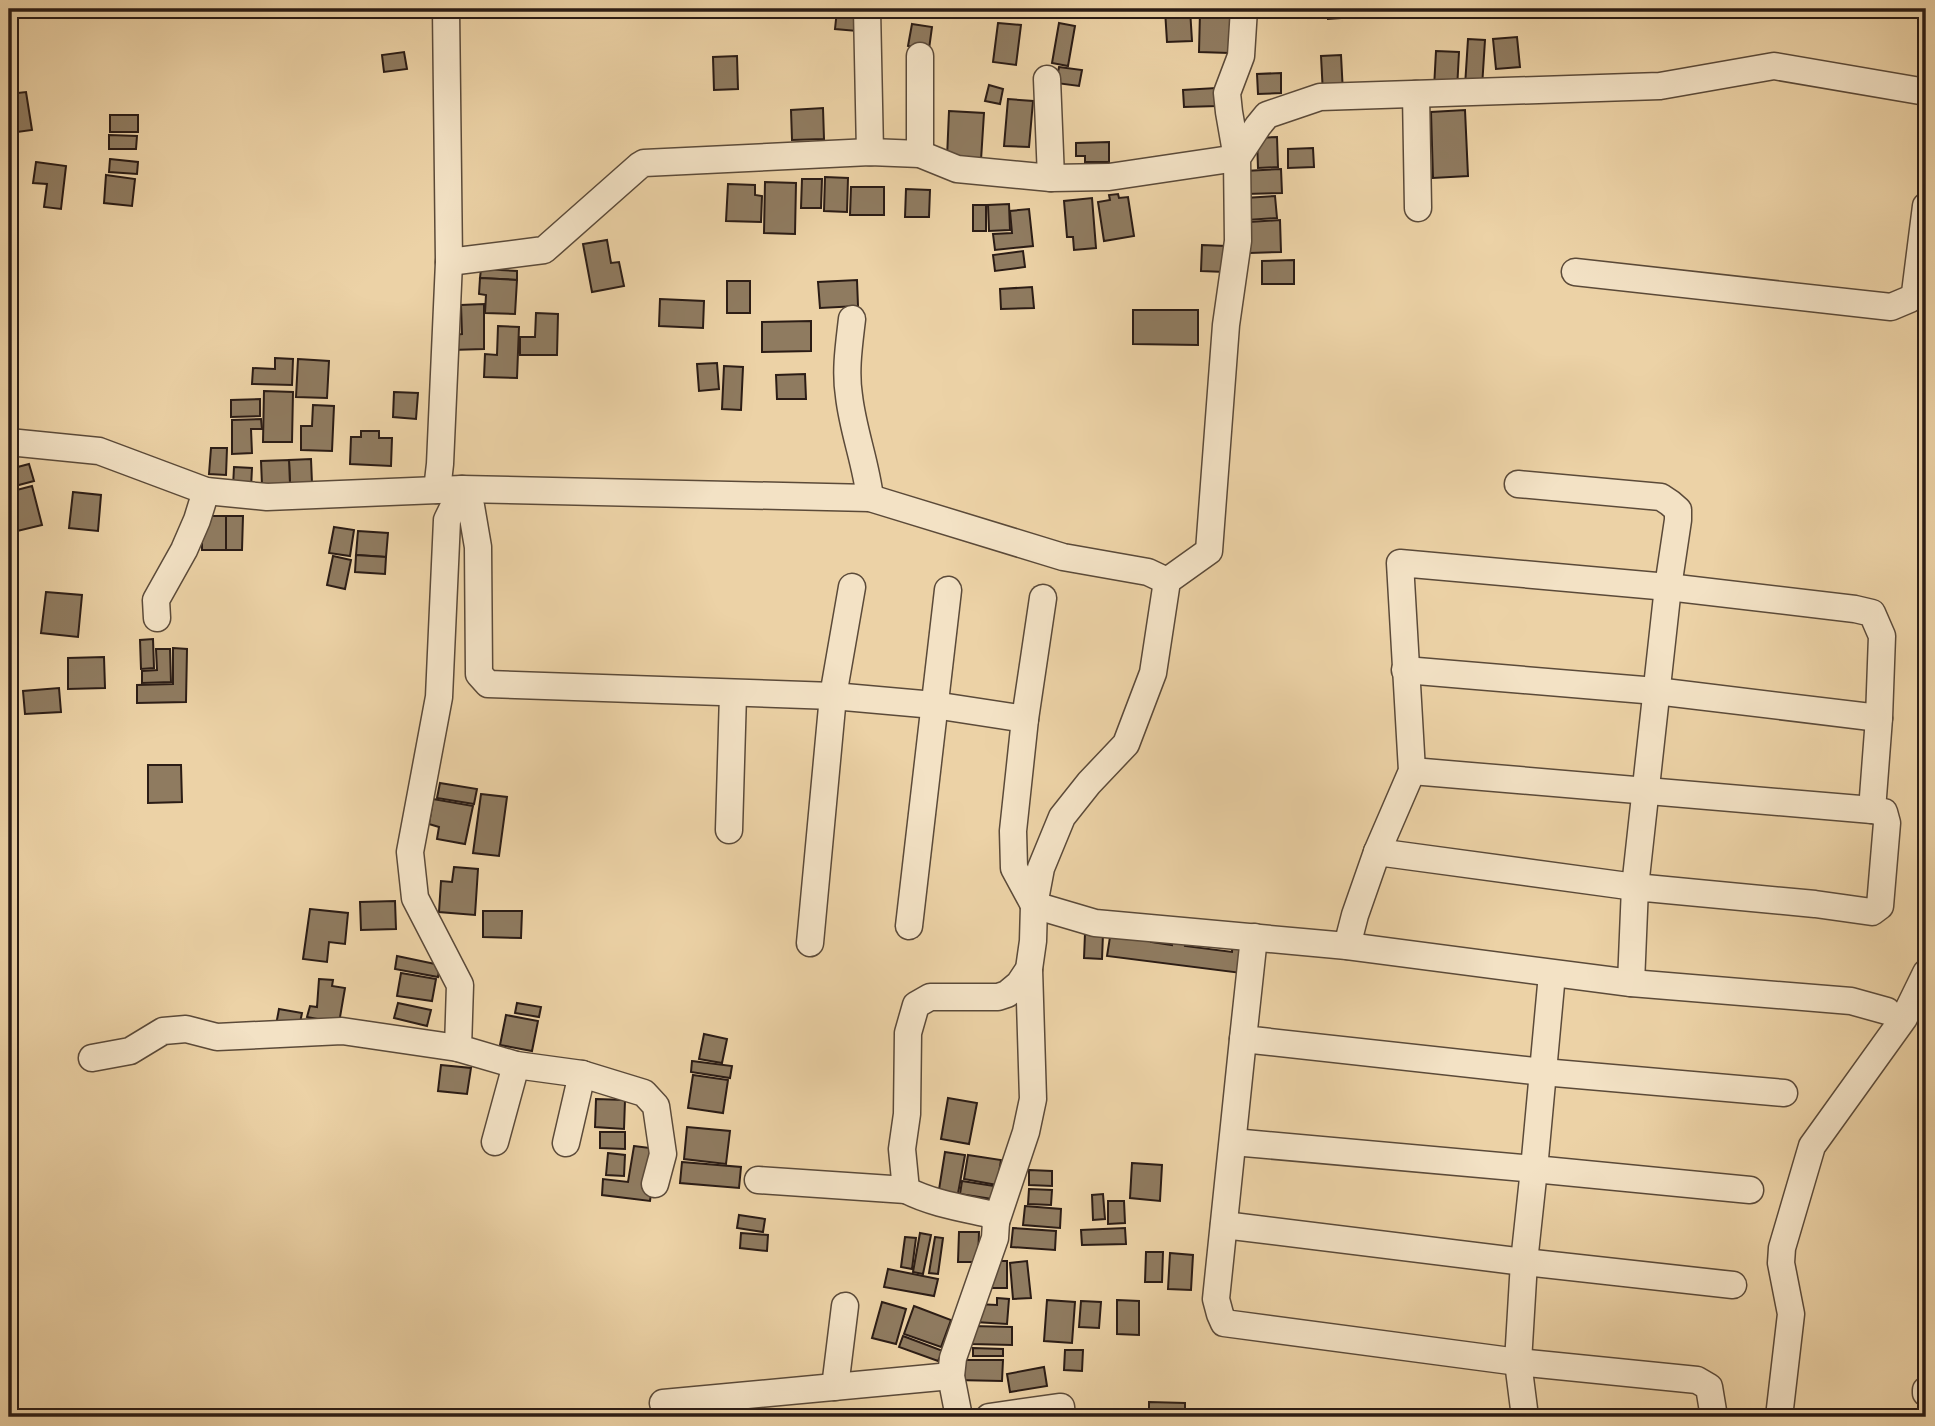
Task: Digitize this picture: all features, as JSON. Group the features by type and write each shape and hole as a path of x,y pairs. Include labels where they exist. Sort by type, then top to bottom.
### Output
{"street":[{"path":"446,9 449,262 440,464 449,489 439,696 410,852 415,898 460,985 458,1048"},
{"path":"867,9 870,152"},
{"path":"959,1417 951,1376 953,1358 995,1238 996,1222 1026,1132 1033,1099 1029,969 1034,905 1041,868 1062,817 1089,783 1126,744 1153,673 1167,581 1209,551 1226,326 1238,241 1237,158 1227,93 1241,56 1244,9"},
{"path":"920,56 920,154"},
{"path":"449,262 544,250 644,163 870,152 920,154 957,169 1051,178 1109,177 1237,158 1268,115 1320,97 1660,86 1774,66 1926,92"},
{"path":"1047,79 1051,178"},
{"path":"1416,94 1418,208"},
{"path":"1575,272 1891,307 1910,299 1915,293 1926,206"},
{"path":"852,319 847,374 849,398 868,475 870,498"},
{"path":"9,442 99,451 206,491 267,497 449,489 870,498 1063,557 1148,572 1167,581"},
{"path":"1518,484 1661,498 1678,510 1635,887 1631,983"},
{"path":"449,489 471,506 478,547 479,674 488,684 833,696 934,705 1026,719"},
{"path":"158,618 156,600 198,520 206,491"},
{"path":"1346,946 1377,852 1412,771 1400,563 1668,587 1872,613 1882,636 1872,810"},
{"path":"810,943 833,696 852,587"},
{"path":"909,926 948,590"},
{"path":"1043,598 1013,831 1014,868 1034,905 1095,923 1346,946 1631,983 1851,1001 1887,1012"},
{"path":"1405,670 1656,691 1879,718"},
{"path":"729,830 733,694"},
{"path":"1377,852 1635,887 1872,912 1880,906 1887,823 1884,812 1412,771"},
{"path":"1254,937 1216,1299 1224,1323 1518,1362 1697,1380 1709,1387 1714,1417"},
{"path":"906,1190 902,1149 907,1114 908,1033 916,1005 930,997 998,997 1007,994 1019,984 1029,969"},
{"path":"1779,1417 1791,1314 1781,1263 1782,1248 1812,1146 1904,1017 1926,973"},
{"path":"1524,1417 1518,1362 1524,1262 1552,974"},
{"path":"92,1058 130,1051 163,1031 186,1028 217,1037 342,1031 458,1048 516,1065 582,1073 644,1093 656,1106 663,1154 655,1184"},
{"path":"1243,1039 1543,1072 1784,1093"},
{"path":"495,1142 516,1065"},
{"path":"566,1143 582,1073"},
{"path":"1233,1142 1750,1190"},
{"path":"758,1180 906,1190 963,1209 989,1214 996,1222"},
{"path":"1224,1225 1733,1285"},
{"path":"835,1387 845,1306"},
{"path":"663,1403 951,1376"},
{"path":"989,1417 1059,1407 1062,1417"}],"building":[{"path":"1078,9 1078,15 1047,11"},
{"path":"1190,9 1192,41 1167,42 1165,10"},
{"path":"1328,9 1354,9 1355,17 1328,19"},
{"path":"837,10 858,12 857,31 835,29"},
{"path":"1200,12 1231,13 1229,53 1199,52"},
{"path":"998,23 1021,25 1016,65 993,62"},
{"path":"1059,23 1075,26 1068,66 1052,63"},
{"path":"912,24 932,27 929,49 908,46"},
{"path":"1517,37 1520,67 1496,69 1493,39"},
{"path":"1468,39 1485,40 1482,87 1465,86"},
{"path":"1436,51 1459,52 1457,90 1434,88"},
{"path":"404,52 407,69 384,72 382,55"},
{"path":"1341,55 1343,93 1323,94 1321,56"},
{"path":"737,56 738,89 714,90 713,57"},
{"path":"1059,67 1082,70 1079,86 1056,83"},
{"path":"1281,73 1281,93 1258,94 1257,74"},
{"path":"989,85 1003,89 1000,104 985,101"},
{"path":"1216,88 1217,106 1184,107 1183,90"},
{"path":"26,92 32,130 9,133 9,94"},
{"path":"1008,99 1033,101 1029,147 1004,146"},
{"path":"823,108 824,139 792,140 791,110"},
{"path":"1465,110 1468,176 1433,178 1431,112"},
{"path":"949,111 984,113 981,160 947,158"},
{"path":"110,115 138,115 138,132 110,132"},
{"path":"109,135 137,136 136,149 109,149"},
{"path":"1277,137 1278,167 1258,168 1257,138"},
{"path":"1109,142 1109,162 1085,162 1085,156 1076,156 1076,143"},
{"path":"1313,148 1314,167 1288,168 1288,149"},
{"path":"110,159 138,162 137,174 109,172"},
{"path":"36,162 66,166 61,209 44,207 47,184 33,183"},
{"path":"1281,169 1282,193 1246,194 1245,171"},
{"path":"106,175 135,179 132,206 104,203"},
{"path":"825,177 848,178 847,212 824,211"},
{"path":"802,179 822,179 821,208 801,208"},
{"path":"765,182 796,183 795,234 764,233"},
{"path":"728,184 755,185 755,195 762,196 761,222 726,221"},
{"path":"851,187 884,187 884,215 850,215"},
{"path":"906,189 930,190 929,217 905,217"},
{"path":"1118,194 1119,198 1128,197 1134,236 1104,241 1098,202 1110,200 1109,195"},
{"path":"1275,196 1277,218 1247,220 1245,198"},
{"path":"1092,198 1096,248 1074,250 1073,237 1067,237 1064,201"},
{"path":"1009,204 1010,230 989,231 988,205"},
{"path":"973,205 986,205 986,231 973,231"},
{"path":"1029,209 1033,246 995,250 993,234 1012,233 1010,211"},
{"path":"1280,220 1281,252 1250,253 1249,222"},
{"path":"607,240 611,263 619,262 624,286 592,292 583,244"},
{"path":"1202,245 1226,246 1225,272 1201,271"},
{"path":"1023,251 1025,267 995,271 993,255"},
{"path":"1294,260 1294,284 1262,284 1262,261"},
{"path":"481,269 517,271 517,280 480,278"},
{"path":"480,278 517,280 515,314 485,313 486,295 479,294"},
{"path":"857,280 858,306 820,308 818,282"},
{"path":"727,281 750,281 750,313 727,313"},
{"path":"1032,287 1034,308 1001,309 1000,289"},
{"path":"660,299 704,301 703,328 659,326"},
{"path":"484,304 484,349 451,350 451,335 462,334 461,305"},
{"path":"1133,310 1198,310 1198,345 1133,344"},
{"path":"536,313 558,314 557,355 520,355 520,337 535,337"},
{"path":"811,321 811,351 762,352 762,322"},
{"path":"498,326 519,327 517,378 484,377 485,354 497,355"},
{"path":"275,358 293,359 292,385 252,384 253,368 275,369"},
{"path":"298,359 329,361 327,398 296,397"},
{"path":"717,363 719,389 699,391 697,364"},
{"path":"724,366 743,367 741,410 722,409"},
{"path":"805,374 806,399 777,399 776,375"},
{"path":"264,391 293,392 292,442 263,442"},
{"path":"394,392 418,393 416,419 393,417"},
{"path":"260,399 260,416 231,417 231,400"},
{"path":"313,405 334,406 332,451 301,450 301,426 312,426"},
{"path":"261,419 262,429 251,429 252,453 232,454 232,420"},
{"path":"361,431 379,431 379,438 392,438 391,466 350,464 351,437 361,437"},
{"path":"211,448 227,448 226,475 209,474"},
{"path":"311,459 312,483 290,484 289,460"},
{"path":"289,460 290,484 262,485 261,461"},
{"path":"29,464 34,481 15,486 10,469"},
{"path":"234,467 252,468 251,488 233,487"},
{"path":"32,486 42,525 9,533 9,492"},
{"path":"73,492 101,495 98,531 69,528"},
{"path":"202,516 226,516 226,550 202,550"},
{"path":"226,516 243,516 242,550 226,550"},
{"path":"334,527 354,530 350,556 329,553"},
{"path":"358,531 388,533 386,557 356,555"},
{"path":"356,555 386,557 385,574 355,572"},
{"path":"333,556 351,560 345,589 327,585"},
{"path":"46,592 82,595 78,637 41,633"},
{"path":"153,639 154,668 141,669 140,640"},
{"path":"173,648 187,649 186,702 137,703 137,685 173,684"},
{"path":"156,649 170,649 171,682 142,683 142,671 157,670"},
{"path":"104,657 105,688 68,689 68,658"},
{"path":"59,688 61,712 25,714 23,691"},
{"path":"148,765 181,765 182,802 148,803"},
{"path":"440,783 477,789 474,804 437,798"},
{"path":"481,794 507,797 499,856 473,853"},
{"path":"433,799 473,806 465,844 437,839 439,827 429,824"},
{"path":"454,867 478,869 475,915 439,912 441,881 452,882"},
{"path":"395,901 396,929 361,930 360,902"},
{"path":"310,909 348,913 345,944 329,942 327,962 303,959"},
{"path":"483,911 522,911 521,938 483,937"},
{"path":"1153,930 1151,942 1172,945 1173,932 1187,934 1185,946 1232,952 1233,940 1245,942 1241,973 1107,956 1110,937"},
{"path":"1085,933 1103,934 1102,959 1084,958"},
{"path":"397,956 440,965 438,977 395,969"},
{"path":"401,973 436,979 432,1001 397,996"},
{"path":"319,979 333,980 332,986 345,988 339,1023 307,1017 310,1006 317,1007"},
{"path":"398,1003 431,1010 427,1026 394,1018"},
{"path":"517,1003 541,1007 539,1017 515,1013"},
{"path":"279,1009 302,1013 299,1028 276,1025"},
{"path":"506,1015 538,1021 532,1051 500,1045"},
{"path":"704,1034 727,1039 722,1063 699,1059"},
{"path":"692,1061 732,1066 730,1078 691,1072"},
{"path":"441,1065 471,1068 467,1094 438,1091"},
{"path":"693,1075 728,1080 723,1113 688,1108"},
{"path":"948,1098 977,1103 969,1144 941,1139"},
{"path":"596,1099 625,1100 624,1129 595,1127"},
{"path":"687,1127 730,1131 726,1164 684,1159"},
{"path":"600,1132 625,1132 625,1149 600,1148"},
{"path":"634,1146 658,1149 650,1201 602,1195 603,1179 628,1182"},
{"path":"945,1152 965,1155 957,1199 938,1196"},
{"path":"608,1153 625,1155 624,1176 606,1175"},
{"path":"968,1155 1001,1160 997,1185 964,1179"},
{"path":"682,1162 741,1167 739,1188 680,1183"},
{"path":"1132,1163 1162,1165 1160,1201 1130,1198"},
{"path":"1029,1170 1052,1171 1052,1186 1029,1185"},
{"path":"962,1181 994,1186 992,1199 960,1194"},
{"path":"1029,1189 1052,1190 1051,1205 1028,1204"},
{"path":"1103,1194 1105,1219 1093,1220 1092,1195"},
{"path":"1108,1201 1124,1201 1125,1223 1108,1224"},
{"path":"1025,1206 1061,1209 1060,1228 1023,1225"},
{"path":"739,1215 765,1219 763,1232 737,1228"},
{"path":"1013,1228 1056,1231 1055,1250 1011,1247"},
{"path":"1125,1228 1126,1244 1082,1245 1081,1230"},
{"path":"959,1232 979,1232 978,1262 958,1262"},
{"path":"741,1233 768,1235 767,1251 740,1248"},
{"path":"920,1233 931,1235 923,1274 913,1272"},
{"path":"905,1237 916,1238 912,1269 901,1267"},
{"path":"935,1237 943,1238 938,1274 929,1273"},
{"path":"1146,1252 1163,1252 1162,1282 1145,1282"},
{"path":"1170,1253 1193,1255 1191,1290 1168,1289"},
{"path":"990,1261 1007,1261 1007,1288 990,1288"},
{"path":"1027,1261 1031,1298 1013,1299 1010,1263"},
{"path":"888,1269 938,1279 934,1296 884,1287"},
{"path":"997,1298 1009,1299 1007,1324 975,1322 977,1304 997,1305"},
{"path":"1047,1300 1075,1302 1072,1343 1044,1341"},
{"path":"1117,1300 1139,1301 1139,1335 1117,1334"},
{"path":"1081,1301 1101,1302 1099,1328 1079,1327"},
{"path":"882,1302 906,1309 896,1344 872,1338"},
{"path":"914,1306 951,1320 941,1347 904,1334"},
{"path":"972,1326 1012,1327 1012,1345 971,1344"},
{"path":"903,1336 943,1351 938,1361 899,1347"},
{"path":"973,1348 1003,1349 1003,1356 973,1356"},
{"path":"1065,1350 1083,1350 1082,1371 1064,1370"},
{"path":"956,1360 1003,1360 1002,1381 956,1380"},
{"path":"1044,1367 1047,1386 1010,1392 1007,1374"},
{"path":"1149,1402 1185,1403 1185,1417 1149,1417"}]}
